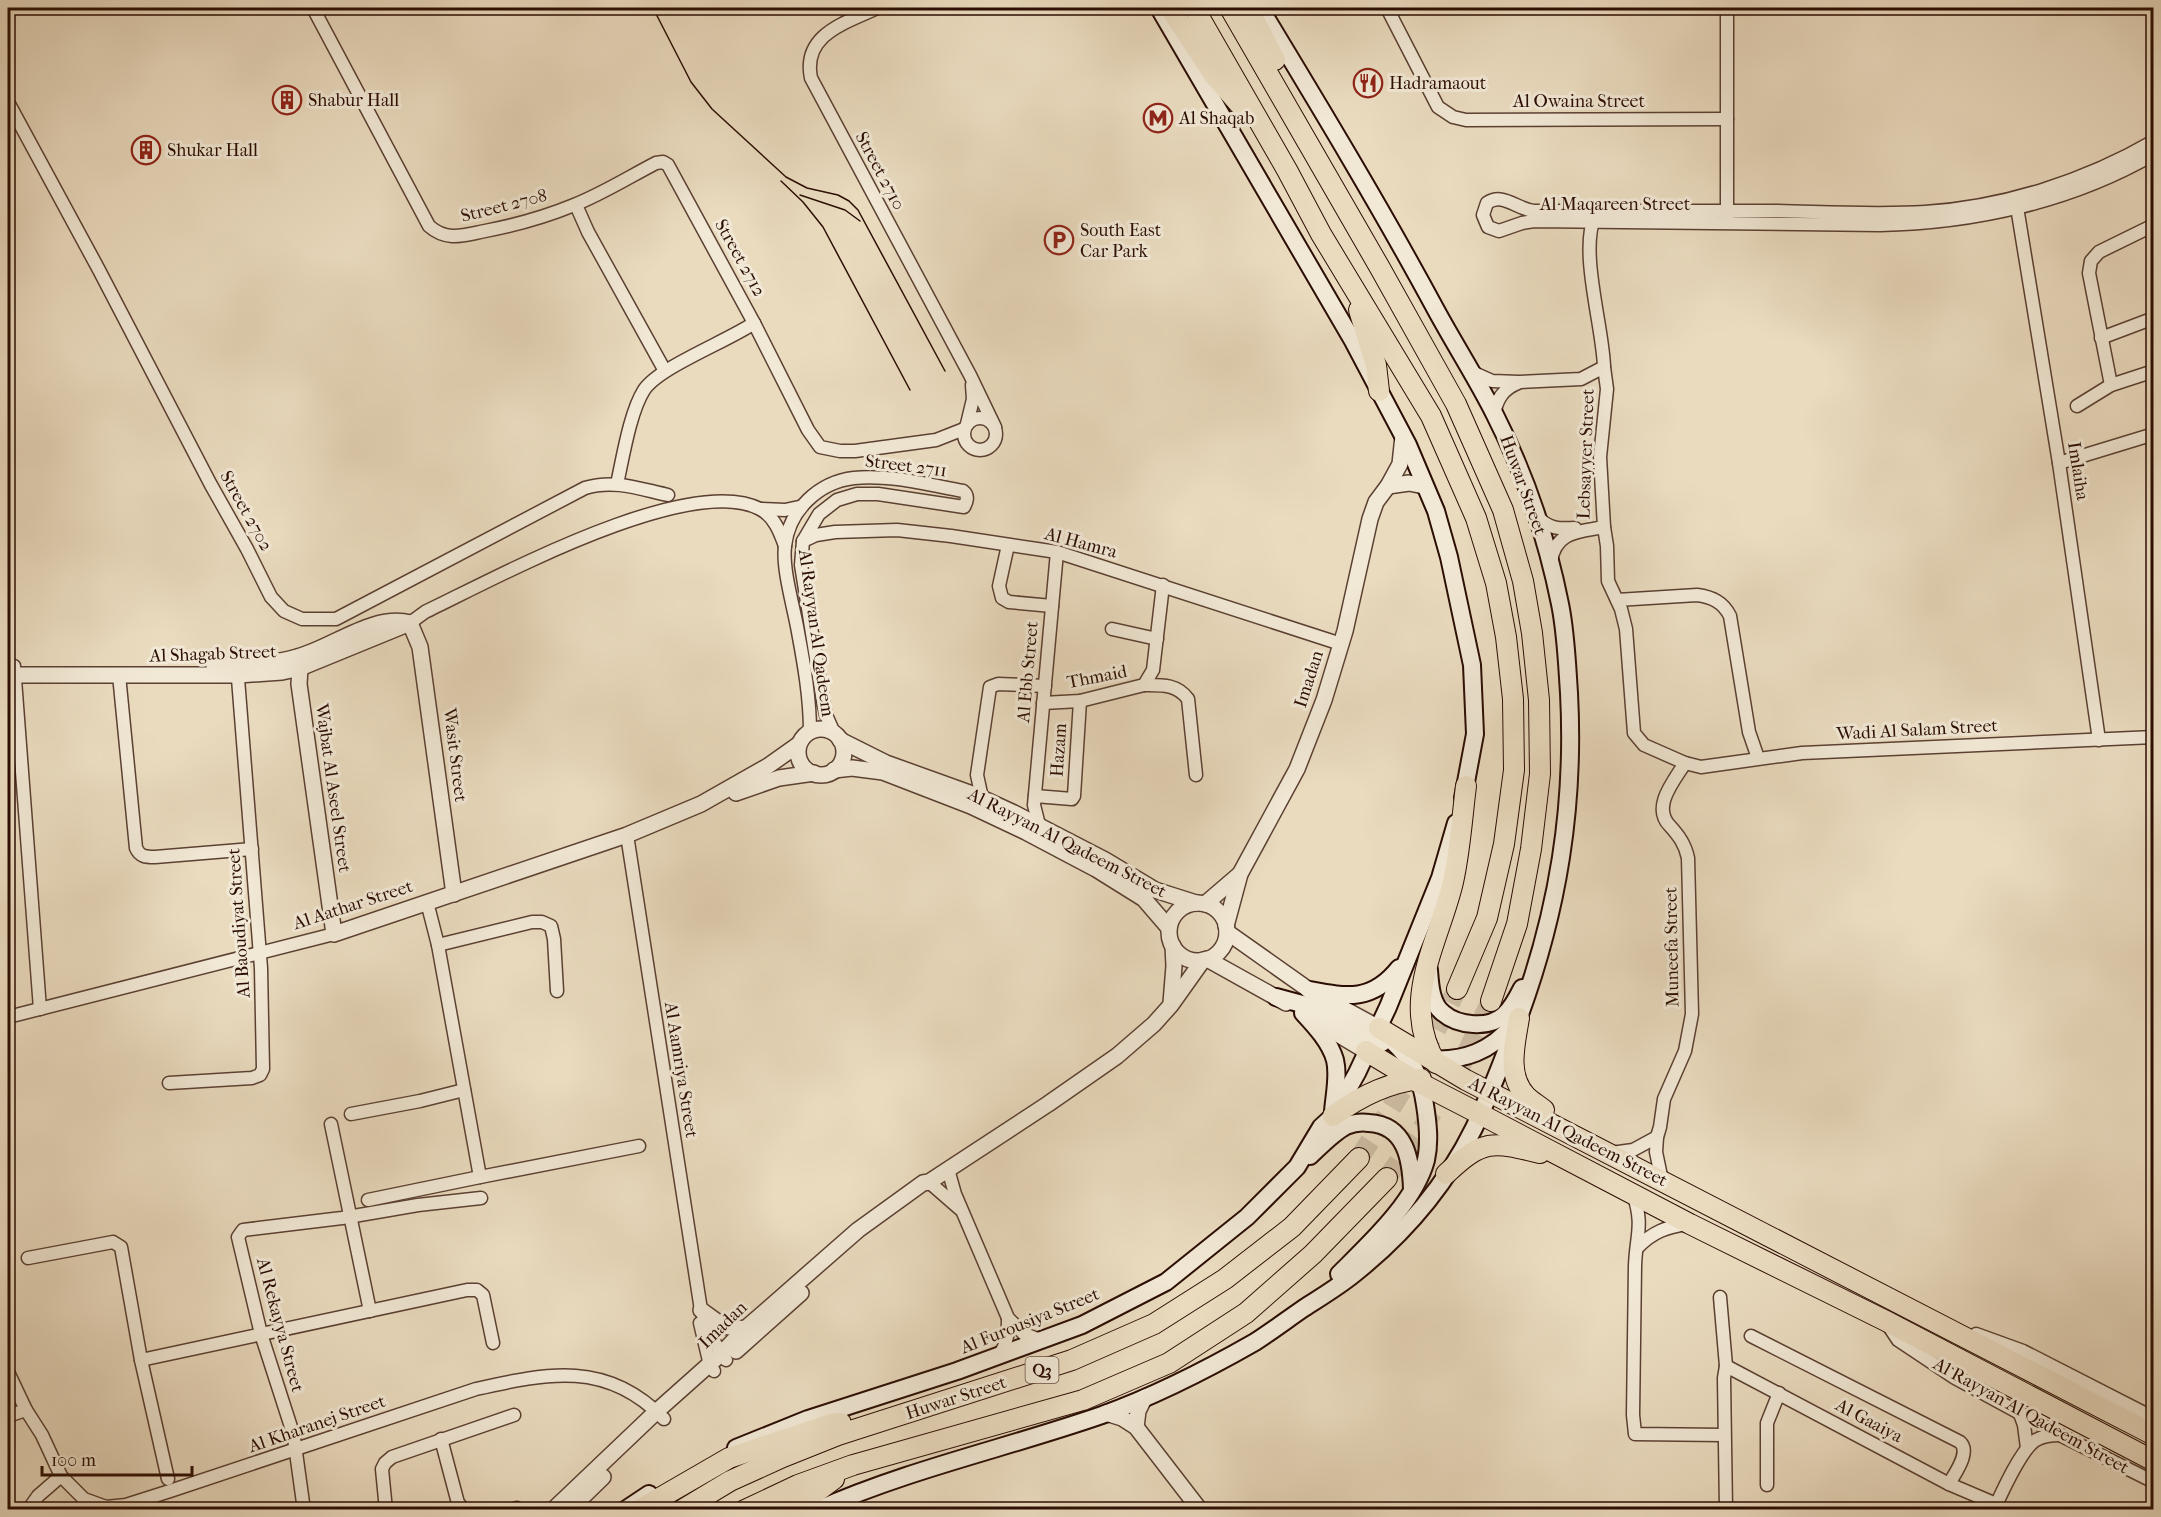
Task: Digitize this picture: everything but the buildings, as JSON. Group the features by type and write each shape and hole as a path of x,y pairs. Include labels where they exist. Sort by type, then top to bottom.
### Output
{"highway":[{"path":"1170,8 1214,75 1274,146"},
{"path":"1194,8 1274,146 1321,234 1431,416 1476,518 1496,583 1506,637 1513,699 1514,770 1504,844 1487,918 1457,989"},
{"name":"Huwar Street","path":"1230,8 1456,404 1503,510 1523,581 1532,633 1539,700 1540,774 1531,849 1517,924 1491,1001"},
{"path":"1248,8 1284,81 1302,133"},
{"path":"1350,282 1376,365 1379,391"},
{"path":"1434,1060 1427,1046 1421,1013 1421,986 1453,882 1466,786"},
{"path":"1519,1018 1513,1054 1518,1086 1526,1096 1585,1140"},
{"name":"Al Rayyan Al Qadeem Street","path":"1373,1039 1434,1060 1456,1079 1491,1092 2154,1435"},
{"name":"Al Rayyan Al Qadeem Street","path":"1373,1039 1418,1080 1480,1114 2154,1461"},
{"path":"1333,1116 1377,1090 1390,1085 1418,1080 1456,1079 1480,1114"},
{"path":"1446,1174 1465,1156 1477,1149 1495,1144 1575,1162"},
{"name":"Huwar Street","path":"682,1509 730,1481 838,1435 1072,1360 1154,1324 1225,1279 1292,1227 1359,1158"},
{"name":"Huwar Street","path":"745,1509 798,1485 854,1465 1083,1400 1168,1363 1246,1313 1313,1254 1387,1178"},
{"path":"639,1509 729,1458 831,1424 915,1411"},
{"path":"787,1509 811,1496 854,1465"}],"main road":[{"path":"1159,8 1353,341 1403,436 1436,510 1449,557 1472,665 1475,734 1466,786 1440,878 1408,956 1388,982 1370,992 1356,996 1309,990"},
{"name":"Huwar Street","path":"1260,8 1472,372 1494,414 1520,470 1551,565 1561,608 1571,737 1568,803 1563,852 1545,931 1533,980 1519,1018"},
{"path":"1428,960 1430,985 1434,999 1442,1013 1462,1024 1483,1024 1504,1016 1521,992 1545,931"},
{"name":"Al Furousiya Street","path":"625,1509 688,1472 761,1437 858,1401 1043,1341 1082,1325 1166,1282 1247,1216 1298,1167 1321,1127 1333,1116 1358,1073 1408,956"},
{"path":"1276,997 1313,1007 1373,1039 1418,1059 1462,1057 1482,1050 1501,1038 1519,1018"},
{"path":"1303,1013 1317,1028 1335,1060 1333,1116"},
{"path":"817,1509 913,1472 1106,1413 1145,1397 1215,1365 1260,1339 1357,1272 1393,1240 1416,1215 1446,1174 1472,1132 1491,1092 1519,1018"},
{"path":"1309,1305 1376,1235 1413,1190 1422,1172 1428,1148 1428,1123 1418,1080 1407,1055"},
{"path":"1298,1167 1349,1125 1365,1122 1377,1123 1389,1128 1402,1141 1411,1162 1413,1190"}],"street":[{"name":"Street 2708","path":"313,8 429,226 438,234 457,236 505,228 576,205 588,232 665,371"},
{"name":"Street 2710","path":"877,8 831,30 819,40 810,56 811,78 970,375 995,427"},
{"name":"Al Owaina Street","path":"1387,8 1438,107 1453,117 1466,120 1727,119"},
{"path":"1727,8 1727,217"},
{"name":"Street 2702","path":"8,102 211,485 248,549 271,597 284,611 302,619 336,619 585,488 617,484 668,495"},
{"name":"Al Maqareen Street","path":"2016,202 2087,174 2154,141"},
{"name":"Al Maqareen Street","path":"1727,217 1527,210 1499,198 1487,203 1483,215 1488,226 1499,231 1534,221 1593,221 1903,213 1952,209 2016,202 2072,191 2154,154"},
{"name":"Street 2712","path":"576,205 656,163 663,162 668,165 754,322 738,334 665,371 650,384 641,396 617,484"},
{"name":"Imlaiha","path":"2016,202 2059,463 2099,740"},
{"path":"1593,221 1601,211"},
{"name":"Lebsayyer Street","path":"1551,565 1552,553 1558,542 1568,535 1604,527 1600,457 1607,389 1603,345 1591,271 1590,240 1593,221"},
{"path":"2111,385 2089,273 2091,261 2099,252 2154,225"},
{"path":"2101,338 2154,318"},
{"path":"754,322 808,430 820,447 855,451 936,440 965,426 972,419 985,418 995,427 996,439 988,448 976,450 936,440"},
{"name":"Lebsayyer Street","path":"1472,372 1492,381 1519,382 1581,379 1604,367"},
{"path":"2077,406 2111,385 2154,371"},
{"name":"Street 2710","path":"965,426 973,399 970,375"},
{"path":"1494,414 1502,393 1519,382"},
{"path":"965,426 963,436 970,447"},
{"path":"2059,463 2154,434"},
{"name":"Imadan","path":"1226,929 1240,874 1298,769 1324,700 1341,644 1370,519 1376,502 1400,464 1403,436"},
{"name":"Street 2711","path":"799,507 812,494 844,480 856,478 886,479 963,491 967,495 964,507"},
{"path":"1388,486 1409,483 1424,486"},
{"name":"Al Rayyan Al Qadeem","path":"837,736 826,715 822,695 801,565 803,540 819,514 827,506 846,496 878,494 964,507"},
{"name":"Al Shagab Street","path":"11,671 201,668 282,672 300,668 410,623 425,612 560,548 615,525 700,501 735,501 762,509 784,510 799,507"},
{"name":"Al Rayyan Al Qadeem","path":"799,507 784,546 807,694 810,732"},
{"path":"762,509 779,530 784,546"},
{"name":"Lebsayyer Street","path":"1536,515 1543,523 1553,528 1588,530"},
{"name":"Wadi Al Salam Street","path":"1604,527 1608,580 1626,629 1634,732 1644,745 1684,763 1710,767 1758,758 1808,753 2154,737"},
{"name":"Al Hamra","path":"803,540 835,532 897,530 1057,552 1341,644"},
{"path":"1008,544 999,586 1002,598 1009,602 1052,606"},
{"name":"Al Ebb Street","path":"1039,825 1034,804 1057,552"},
{"name":"Thmaid","path":"1043,703 1080,701 1144,685 1153,670 1163,585"},
{"path":"1617,600 1697,595 1709,597 1726,607 1730,615 1749,732 1758,758"},
{"name":"Al Shagab Street","path":"11,671 118,675 237,670 297,657 390,620 410,623"},
{"name":"Wasit Street","path":"410,623 417,636 422,656 454,894"},
{"path":"1112,629 1157,639"},
{"name":"Wajbat Al Aseel Street","path":"300,668 298,684 334,933"},
{"name":"Al Baoudiyat Street","path":"169,1083 252,1078 261,1074 263,1068 260,952 237,670"},
{"path":"11,671 40,1009"},
{"name":"Wajbat Al Aseel Street","path":"282,672 298,684"},
{"path":"118,675 136,848 139,853 155,857 252,849"},
{"path":"982,798 977,775 990,687 998,684 1045,686"},
{"path":"1144,685 1175,687 1188,699 1196,774"},
{"name":"Hazam","path":"1035,796 1072,799 1074,796 1080,701"},
{"path":"822,729 837,736 843,747 843,756 840,764 834,770 824,774 814,773 802,765 799,758 799,744 810,732 822,729"},
{"name":"Al Rayyan Al Qadeem Street","path":"837,736 886,762 982,798 1039,825 1155,890 1200,904"},
{"name":"Al Aathar Street","path":"701,804 768,766 799,744"},
{"name":"Muneefa Street","path":"1662,1181 1656,1152 1657,1137 1664,1099 1685,1051 1692,1014 1688,858 1684,843 1665,821 1662,811 1663,801 1684,763"},
{"name":"Al Rayyan Al Qadeem Street","path":"834,770 852,768 883,772 970,806 1026,832 1096,869 1144,899 1169,928"},
{"name":"Al Aathar Street","path":"8,1017 334,933 627,835 701,804 779,778 814,773"},
{"path":"957,788 972,781 977,775"},
{"path":"1014,813 1023,810 1035,796"},
{"name":"Al Aamriya Street","path":"627,835 701,1310 713,1340 718,1363"},
{"name":"Imadan","path":"1200,904 1240,874"},
{"path":"427,902 438,945 480,1177"},
{"path":"1200,904 1220,914 1226,929 1224,944 1220,950 1205,960 1189,959 1177,952 1169,936 1169,928 1180,909 1200,904"},
{"path":"438,945 542,921 551,926 554,939 556,991"},
{"name":"Al Rayyan Al Qadeem Street","path":"1226,929 1373,1039"},
{"path":"1171,1005 1173,946"},
{"name":"Imadan","path":"718,1363 745,1329 858,1230 923,1182 929,1182 1117,1056 1154,1024 1205,960"},
{"name":"Al Rayyan Al Qadeem Street","path":"1205,960 1303,1013 1373,1039"},
{"path":"351,1114 464,1090"},
{"path":"331,1124 370,1311"},
{"path":"1608,1153 1633,1150 1657,1137"},
{"path":"368,1200 639,1146"},
{"path":"948,1169 963,1212 1008,1318 1024,1334 1043,1341"},
{"path":"929,1182 963,1212"},
{"name":"Imadan","path":"553,1509 862,1239 928,1188 929,1182"},
{"path":"1633,1193 1639,1210 1640,1228 1635,1264 1633,1416 1635,1434 1724,1435"},
{"path":"350,1217 418,1204 481,1198"},
{"name":"Al Rekayya Street","path":"303,1509 294,1439 261,1335 238,1236 243,1230 350,1217"},
{"path":"1638,1247 1651,1234 1668,1227 1690,1224"},
{"path":"28,1258 113,1242 121,1247 141,1360 168,1479"},
{"path":"141,1360 467,1290 477,1290 483,1295 493,1344"},
{"path":"1720,1297 1726,1366 1724,1435 1726,1509"},
{"path":"701,1310 723,1326 745,1329"},
{"name":"Al Rayyan Al Qadeem Street","path":"1920,1314 2023,1352 2154,1418"},
{"path":"996,1357 1007,1341 1008,1318"},
{"name":"Al Rayyan Al Qadeem Street","path":"1886,1321 1898,1340 1955,1378 2060,1435 2154,1482"},
{"path":"1751,1336 1960,1442 1964,1445 1965,1451 1949,1484"},
{"name":"Al Gaaiya","path":"1726,1366 1995,1507"},
{"name":"Al Kharanej Street","path":"8,1372 61,1476 84,1499 106,1507 159,1495 294,1439 476,1389 554,1374 596,1378 624,1389 661,1415"},
{"path":"1767,1485 1767,1423 1779,1393"},
{"path":"1136,1427 1138,1412 1145,1397"},
{"path":"8,1416 26,1410"},
{"path":"1106,1413 1136,1427 1200,1509"},
{"path":"2020,1414 2024,1425 2026,1448"},
{"path":"386,1509 382,1469 392,1457 514,1415"},
{"name":"Imadan","path":"569,1509 661,1415"},
{"path":"1995,1507 2026,1448 2042,1438 2060,1435"},
{"path":"441,1439 458,1503 465,1509"},
{"path":"28,1509 38,1496 61,1476"}],"tunnel":[{"path":"1359,1158 1411,1075 1457,989"},
{"path":"1387,1178 1424,1126 1462,1063 1491,1001"}],"tram line":[{"path":"653,8 691,82 712,109 786,177 807,188 838,195 858,210 945,371"},
{"path":"781,181 803,202 823,227 910,390"},
{"path":"800,195 845,210 860,221"}],"place":[{"name":"Hadramaout","path":"1368,83"},
{"name":"Shabur Hall","path":"287,100"},
{"name":"Al Shaqab","path":"1158,118"},
{"name":"Shukar Hall","path":"146,150"},
{"name":"South East Car Park","path":"1059,240"}]}
